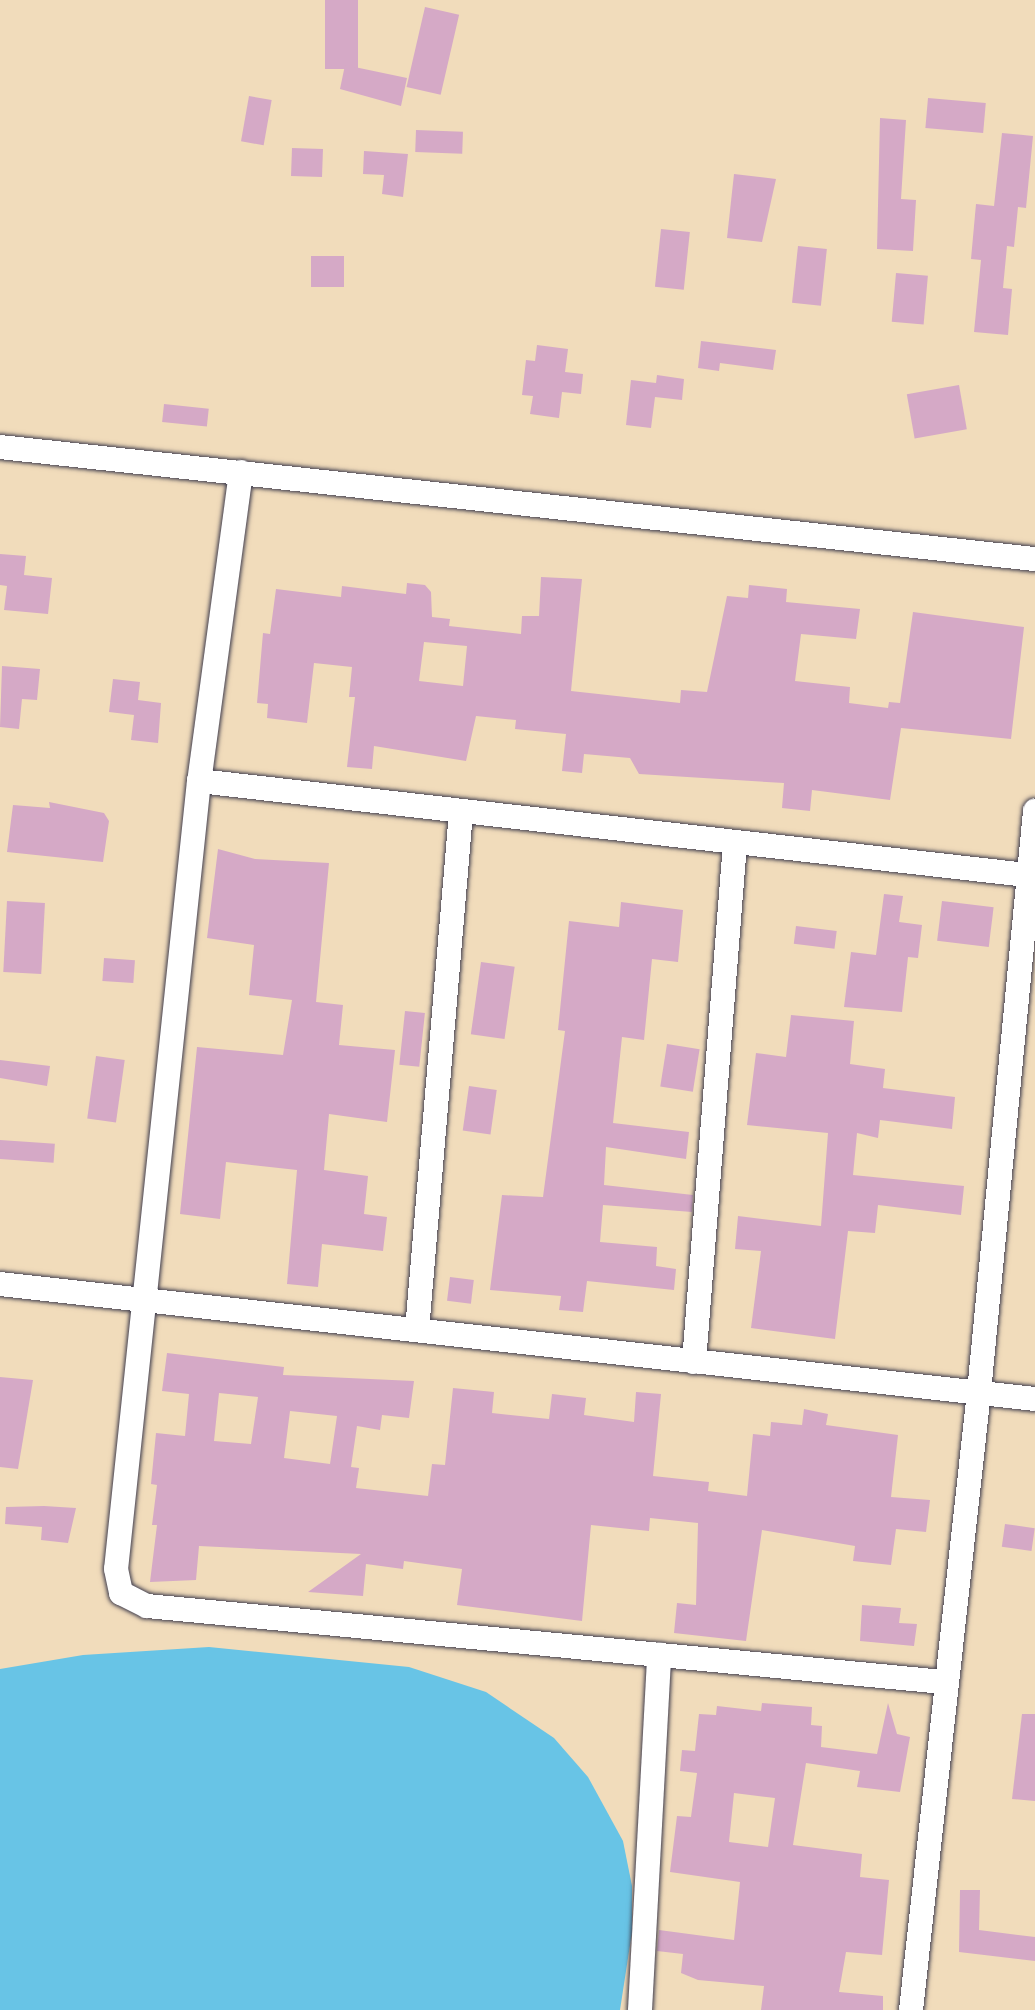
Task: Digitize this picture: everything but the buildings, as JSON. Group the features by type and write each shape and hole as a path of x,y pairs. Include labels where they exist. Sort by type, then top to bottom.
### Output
{"street":[{"path":"0,447 1035,559"},
{"path":"241,472 199,781 144,1299 116,1569 122,1593 147,1606 944,1682"},
{"path":"199,781 1030,876"},
{"path":"911,2010 944,1682 979,1392 1035,810"},
{"path":"417,1330 461,812"},
{"path":"694,1362 735,843"},
{"path":"0,1284 1035,1399"},
{"path":"640,2010 659,1655"}],"water":[{"path":"209,1647 409,1667 486,1692 554,1738 588,1777 623,1841 632,1886 632,1932 620,2010 0,2010 0,1669 83,1655"}]}
